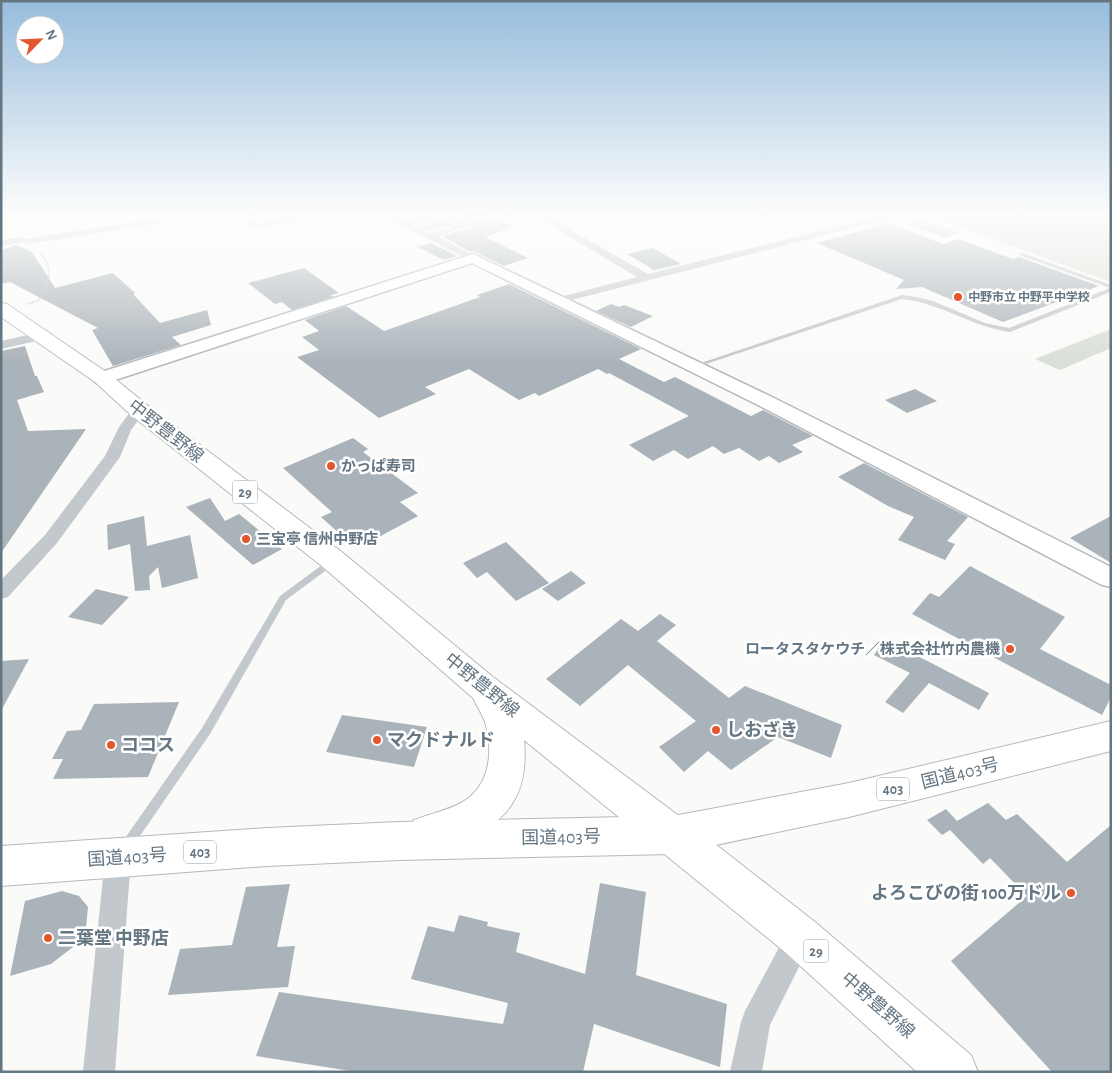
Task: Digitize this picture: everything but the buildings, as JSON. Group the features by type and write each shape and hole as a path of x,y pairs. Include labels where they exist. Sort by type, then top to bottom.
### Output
{"main road":[{"name":"中野豊野線","path":"3,311 102,378 139,410 334,560 481,686 673,835 800,937 954,1072"},
{"path":"399,841 440,830 464,821 482,811 494,799 502,784 507,767 508,742 497,705 481,686"},
{"name":"国道403号","path":"1,866 267,847 399,841 673,835 849,800 1111,736"}],"street":[{"path":"102,378 455,264"},
{"path":"486,264 694,366 1111,578"},
{"path":"623,264 644,276"},
{"path":"560,300 692,264"},
{"path":"1,345 41,336"},
{"path":"1,592 51,539 112,457 124,430 139,410"},
{"path":"99,1072 118,858"},
{"path":"746,1072 756,1022 800,937"}],"lane":[{"path":"1048,264 1111,288"},
{"path":"694,366 902,297 918,297 932,301 997,330 1010,330 1111,288"},
{"path":"118,858 206,731 283,598 334,560"}],"path":[{"path":"3,311 39,300 52,272 49,264"}],"shaded area":[{"path":"1061,264 1111,264 1111,282"},
{"path":"1111,329 1111,348 1060,370 1035,359"}],"place":[{"name":"中野市立 中野平中学校","path":"958,297"},
{"name":"かっぱ寿司","path":"331,466"},
{"name":"三宝亭 信州中野店","path":"246,539"},
{"name":"ロータスタケウチ／株式会社竹内農機","path":"1010,649"},
{"name":"しおざき","path":"716,730"},
{"name":"マクドナルド","path":"377,740"},
{"name":"ココス","path":"111,745"},
{"name":"よろこびの街 100万ドル","path":"1071,893"},
{"name":"二葉堂 中野店","path":"48,938"}]}
